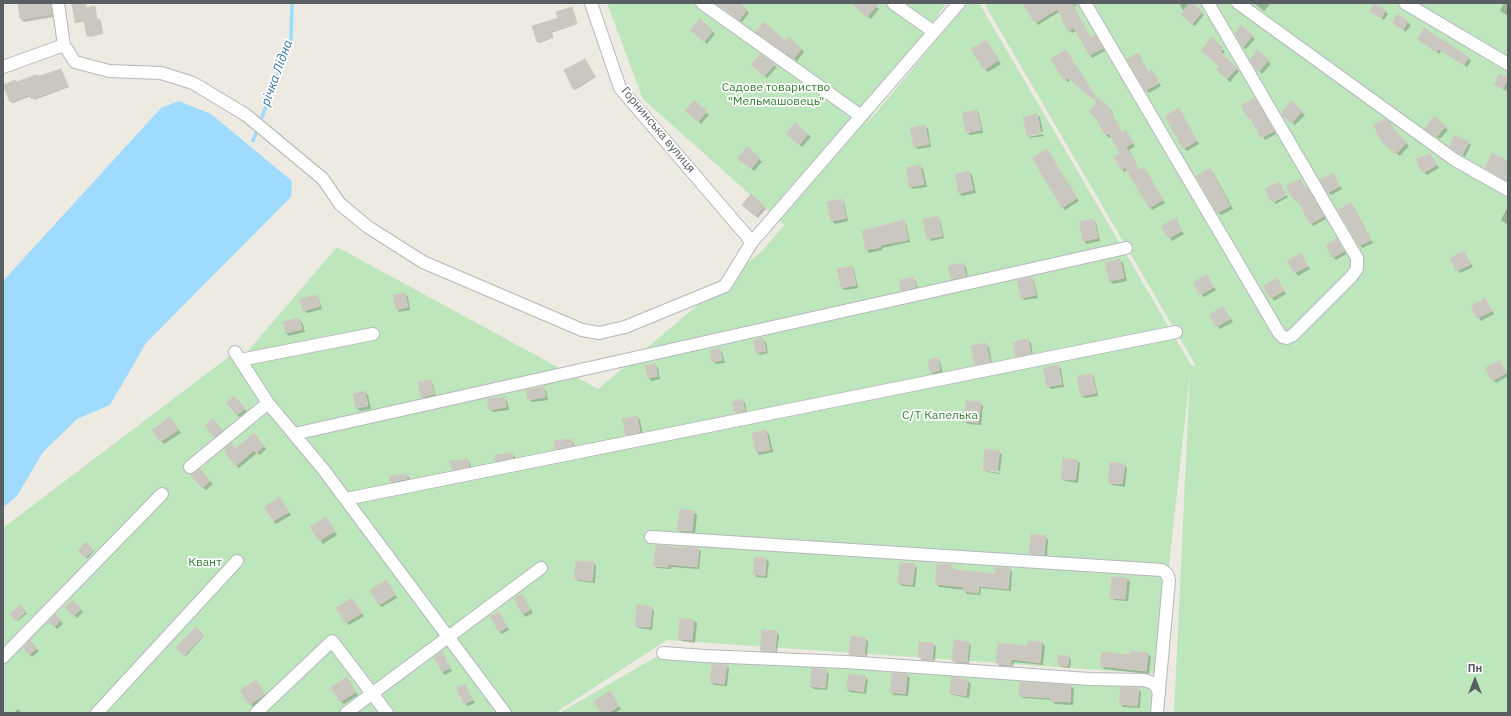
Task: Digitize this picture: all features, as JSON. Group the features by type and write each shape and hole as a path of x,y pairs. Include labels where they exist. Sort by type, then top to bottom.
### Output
{"street":[{"path":"58,3 64,45 75,62 109,71 161,73 193,83 246,115 323,179 340,204 368,227 423,262 582,330 599,333 624,327 726,286 752,242 959,3"},
{"name":"Горнинська вулиця","path":"591,3 620,88 752,242"},
{"path":"702,3 861,116"},
{"path":"893,3 934,32"},
{"path":"1085,3 1279,333 1283,337 1287,338 1292,335 1351,277 1357,269 1357,258 1208,3"},
{"path":"1238,3 1456,160 1508,190"},
{"path":"1405,3 1508,64"},
{"path":"3,67 64,45"},
{"path":"294,434 1126,248"},
{"path":"346,499 1176,332"},
{"path":"373,334 237,356 268,403 346,499 505,713"},
{"path":"190,467 268,403"},
{"path":"3,657 162,494"},
{"path":"651,537 1162,570 1167,574 1169,580 1157,713"},
{"path":"96,713 237,561"},
{"path":"346,713 540,568"},
{"path":"256,713 332,641 387,713"},
{"path":"663,653 846,662 1090,679 1144,680 1155,685 1158,689 1159,696"}],"green space":[{"path":"607,3 946,3 865,126 967,3 979,3 1191,365 1196,366 984,3 1508,3 1508,713 1174,713 1190,375 1157,674 667,640 555,713 3,713 3,528 235,352 241,359 337,247 598,389 763,250 784,225 643,99"},
{"path":"663,653 1151,682 1152,713 559,713"}],"water":[{"path":"179,101 211,114 292,181 291,197 146,343 110,405 77,419 43,452 17,496 3,508 3,281 161,108"}],"building":[{"path":"18,3 49,3 51,14 20,19"},
{"path":"72,3 85,3 86,8 95,6 97,20 100,19 103,33 87,36 84,21 75,23"},
{"path":"717,3 740,3 747,10 739,20"},
{"path":"851,3 879,3 867,17"},
{"path":"1022,3 1072,3 1090,38 1095,35 1103,48 1089,55 1074,28 1068,31 1057,9 1035,23"},
{"path":"1189,3 1193,3 1202,12 1192,24 1181,15"},
{"path":"1374,3 1386,10 1381,18 1370,12"},
{"path":"572,7 577,23 551,31 553,37 537,42 532,26 558,18 556,12"},
{"path":"1397,14 1408,21 1403,30 1392,23"},
{"path":"700,19 713,31 704,42 690,30"},
{"path":"764,22 786,41 789,37 802,49 793,59 755,32"},
{"path":"1241,25 1253,35 1243,47 1235,34"},
{"path":"1424,28 1469,57 1464,65 1438,49 1436,52 1417,39"},
{"path":"1211,37 1223,48 1220,51 1237,68 1227,79 1216,70 1219,66 1201,51"},
{"path":"986,40 999,60 984,70 971,49"},
{"path":"1066,50 1098,100 1099,98 1111,109 1110,110 1122,133 1126,130 1133,143 1126,147 1139,170 1144,168 1163,200 1149,208 1125,167 1121,170 1114,157 1120,153 1109,133 1105,135 1095,117 1089,112 1097,102 1067,78 1064,80 1051,59"},
{"path":"1257,50 1269,60 1258,72 1250,60"},
{"path":"1138,53 1148,72 1152,70 1159,83 1145,91 1127,59"},
{"path":"760,54 775,64 764,76 751,65"},
{"path":"585,59 595,76 573,89 564,70"},
{"path":"61,69 68,86 31,99 30,94 10,102 3,85 15,80 16,82"},
{"path":"1499,74 1508,78 1503,89 1494,85"},
{"path":"1255,98 1274,131 1261,138 1250,117 1248,118 1241,105"},
{"path":"694,100 707,111 698,122 685,111"},
{"path":"1291,101 1302,111 1292,123 1281,114"},
{"path":"1179,108 1197,141 1183,149 1165,116"},
{"path":"977,110 981,130 966,133 962,113"},
{"path":"1037,114 1041,133 1027,136 1023,117"},
{"path":"1434,116 1446,126 1436,137 1425,129"},
{"path":"1385,119 1390,122 1394,130 1407,142 1396,154 1383,143 1373,125"},
{"path":"795,123 808,134 799,145 786,134"},
{"path":"925,125 929,144 914,147 910,128"},
{"path":"1455,135 1469,142 1462,155 1449,147"},
{"path":"747,147 760,158 751,169 737,158"},
{"path":"1047,149 1077,198 1062,208 1032,158"},
{"path":"1430,153 1437,165 1423,173 1416,160"},
{"path":"1492,153 1508,161 1508,181 1485,168"},
{"path":"920,165 924,184 909,187 906,168"},
{"path":"1210,168 1230,206 1217,213 1196,176"},
{"path":"969,171 973,190 959,193 955,174"},
{"path":"1333,173 1340,186 1327,193 1320,180"},
{"path":"1300,179 1305,188 1307,187 1324,216 1310,224 1296,198 1293,199 1286,186"},
{"path":"1279,182 1286,194 1272,202 1265,189"},
{"path":"751,194 764,205 755,216 742,205"},
{"path":"842,199 846,218 831,221 827,202"},
{"path":"1351,203 1371,240 1359,246 1338,210"},
{"path":"938,216 942,236 927,239 923,219"},
{"path":"1176,218 1182,231 1168,238 1161,226"},
{"path":"1094,219 1098,238 1083,241 1079,222"},
{"path":"904,220 908,240 880,245 881,247 866,250 862,231"},
{"path":"1337,239 1344,251 1332,258 1326,245"},
{"path":"1464,251 1471,264 1456,271 1450,258"},
{"path":"1301,253 1308,266 1294,273 1287,261"},
{"path":"1120,259 1124,278 1109,281 1105,262"},
{"path":"963,263 966,276 951,279 948,266"},
{"path":"852,266 856,285 841,288 837,269"},
{"path":"1207,275 1214,287 1200,295 1193,282"},
{"path":"914,277 916,287 901,291 899,280"},
{"path":"1032,277 1036,295 1021,298 1017,280"},
{"path":"1277,278 1284,291 1270,298 1263,286"},
{"path":"405,293 408,307 396,310 393,295"},
{"path":"317,295 320,306 303,311 300,299"},
{"path":"1485,298 1492,311 1477,318 1471,306"},
{"path":"1224,307 1230,319 1216,327 1209,314"},
{"path":"299,318 302,329 286,333 283,322"},
{"path":"763,338 766,351 756,353 753,341"},
{"path":"1028,339 1031,354 1016,357 1013,342"},
{"path":"986,343 990,362 975,365 971,346"},
{"path":"720,348 722,360 712,362 710,350"},
{"path":"938,358 940,370 930,373 928,360"},
{"path":"1500,360 1506,373 1492,381 1485,368"},
{"path":"655,364 658,376 648,378 645,366"},
{"path":"1058,365 1062,384 1047,387 1043,368"},
{"path":"1092,374 1096,393 1081,396 1077,376"},
{"path":"431,380 434,394 421,397 418,382"},
{"path":"544,387 545,397 528,400 526,390"},
{"path":"365,391 368,406 356,408 353,394"},
{"path":"234,396 245,408 237,415 226,403"},
{"path":"505,397 506,407 489,410 487,399"},
{"path":"742,399 745,411 735,413 732,402"},
{"path":"966,401 981,402 978,423 964,421"},
{"path":"637,416 640,432 626,435 622,419"},
{"path":"170,417 178,430 160,442 152,430"},
{"path":"213,419 223,430 214,437 205,426"},
{"path":"766,430 770,450 756,452 752,433"},
{"path":"254,433 264,446 256,453 254,450 236,466 225,453 227,452 224,449 231,443 235,449"},
{"path":"572,439 573,446 555,449 554,441"},
{"path":"985,449 1000,451 997,471 983,470"},
{"path":"512,453 513,458 495,461 495,455"},
{"path":"1063,458 1078,460 1075,480 1061,479"},
{"path":"468,459 469,467 452,470 450,461"},
{"path":"1110,462 1125,464 1122,484 1108,483"},
{"path":"200,469 210,481 202,488 191,475"},
{"path":"407,474 407,479 390,482 389,476"},
{"path":"280,497 289,512 273,521 264,507"},
{"path":"680,509 694,511 692,531 677,530"},
{"path":"326,517 335,531 319,541 310,527"},
{"path":"1031,534 1046,536 1044,555 1029,554"},
{"path":"86,542 93,550 85,558 78,551"},
{"path":"656,545 699,548 697,567 668,564 668,567 653,566"},
{"path":"755,557 766,558 765,576 753,574"},
{"path":"576,561 594,562 592,581 574,579"},
{"path":"900,563 915,564 912,585 898,583"},
{"path":"937,564 952,565 951,569 995,574 995,567 1010,568 1008,589 979,586 978,593 963,591 964,587 935,584"},
{"path":"1112,577 1127,578 1125,599 1110,598"},
{"path":"386,580 395,595 379,605 370,590"},
{"path":"522,594 530,610 522,614 514,598"},
{"path":"352,598 362,613 345,623 336,608"},
{"path":"73,600 81,609 73,616 65,607"},
{"path":"20,605 26,611 16,621 10,614"},
{"path":"637,605 652,607 650,627 635,626"},
{"path":"499,612 507,627 499,632 490,616"},
{"path":"55,614 61,620 54,627 48,621"},
{"path":"680,618 694,620 692,640 678,639"},
{"path":"196,627 204,635 184,656 176,647"},
{"path":"762,630 777,631 775,651 760,650"},
{"path":"851,636 866,638 864,656 849,655"},
{"path":"30,640 37,648 29,655 23,648"},
{"path":"954,640 969,642 967,662 952,661"},
{"path":"1028,641 1042,642 1040,663 1011,659 1011,665 996,663 998,643 1027,646"},
{"path":"919,642 934,643 932,659 918,657"},
{"path":"1130,651 1148,653 1146,671 1100,666 1102,652 1130,655"},
{"path":"442,652 450,668 442,672 434,657"},
{"path":"1058,655 1069,656 1068,666 1058,665"},
{"path":"712,664 727,664 724,684 710,682"},
{"path":"812,668 827,670 825,688 810,686"},
{"path":"892,673 907,674 905,694 890,692"},
{"path":"849,674 866,676 863,692 846,689"},
{"path":"347,677 356,692 340,702 331,687"},
{"path":"952,677 968,680 966,696 949,693"},
{"path":"256,680 265,694 249,705 240,690"},
{"path":"1020,682 1071,685 1070,702 1051,701 1051,698 1019,696"},
{"path":"465,684 473,700 464,704 456,688"},
{"path":"1121,687 1139,688 1137,706 1119,704"},
{"path":"610,691 619,706 608,713 601,713 594,701"}],"waterway":[{"name":"річка Лідна","path":"253,141 291,40 292,3"}],"park label":[{"name":"Садове товариство \"Мельмашовець\"","path":"776,95"},
{"name":"С/Т Капелька","path":"940,416"},
{"name":"Квант","path":"205,563"}]}
